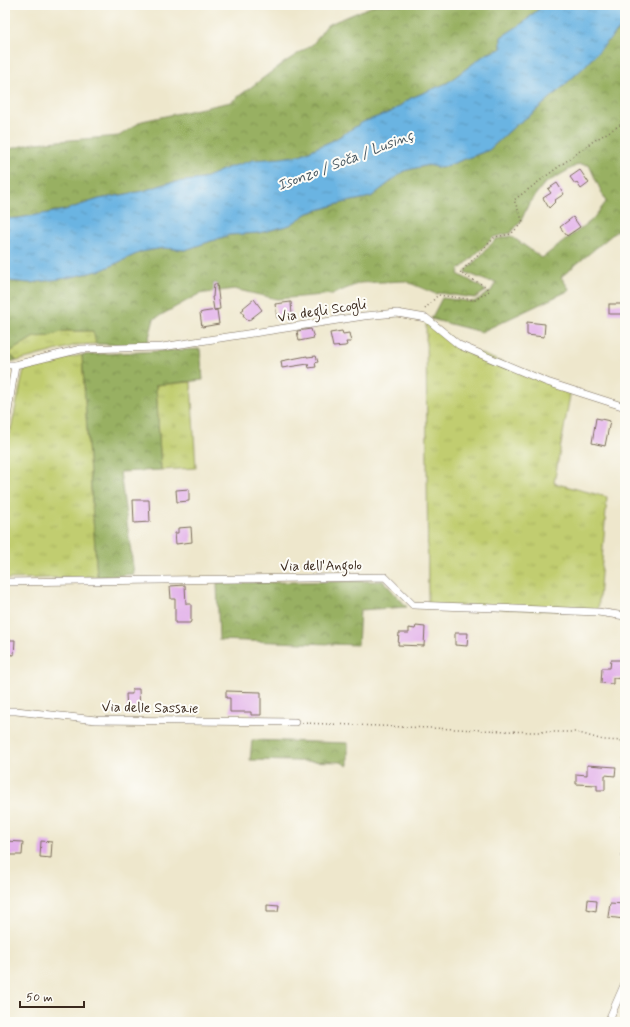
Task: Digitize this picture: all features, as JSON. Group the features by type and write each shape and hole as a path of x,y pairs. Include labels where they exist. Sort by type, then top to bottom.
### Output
{"street":[{"name":"Via degli Scogli","path":"5,365 15,365 81,349 162,347 388,313 398,313 426,318 459,345 547,382 625,407"},
{"path":"5,431 15,365"},
{"name":"Via dell'Angolo","path":"5,582 385,577 413,605 598,612 625,616"},
{"name":"Via delle Sassaie","path":"5,711 96,720 295,722"},
{"path":"625,819 625,876"},
{"path":"608,1022 625,983"}],"path":[{"path":"419,316 438,295 475,300 489,291 485,286 460,273 495,238 512,234 523,222 514,200 592,142 620,125 625,110"},
{"path":"295,722 533,732 576,732 603,740 625,741"}],"green space":[{"path":"375,5 543,5 523,23 501,37 501,49 486,54 447,83 411,98 391,112 363,122 334,140 300,155 227,168 202,179 168,183 143,191 99,199 65,210 5,219 5,150 35,143 119,136 142,121 231,102 282,64 313,44 327,25"},
{"path":"625,23 625,224 561,277 570,290 481,332 431,319 442,298 474,302 491,291 496,282 487,281 465,272 496,239 511,236 542,258 592,220 606,202 589,165 579,164 544,184 529,203 521,221 511,233 494,237 459,270 458,274 486,291 475,298 436,294 405,281 360,283 333,294 277,299 234,289 199,294 154,319 147,345 96,344 93,331 64,331 49,336 34,337 8,353 17,361 5,361 5,282 30,283 67,278 102,270 141,252 163,248 185,250 229,235 259,233 290,225 308,213 342,203 371,197 404,171 428,165 441,168 489,150 583,68"},
{"path":"426,318 459,345 571,390 554,483 607,497 598,612 428,606"},
{"path":"64,331 94,331 96,344 77,345 17,361 8,353 34,337 49,336"},
{"path":"200,349 203,380 156,385 161,470 120,472 134,574 97,577 82,355"},
{"path":"82,355 97,577 5,579 5,456 24,370 46,362"},
{"path":"191,382 196,468 161,470 156,385"},
{"path":"383,581 407,607 360,610 358,645 219,640 217,583"},
{"path":"252,740 348,743 348,766 341,762 250,760"}],"water":[{"name":"Isonzo / Soča / Lusinç","path":"543,5 625,5 625,23 583,68 489,150 441,168 428,165 404,171 371,197 342,203 308,213 290,225 259,233 229,235 185,250 163,248 141,252 102,270 67,278 30,283 5,282 5,219 65,210 99,199 143,191 168,183 202,179 227,168 253,160 300,155 334,140 363,122 391,112 411,98 447,83 486,54 501,49 501,37 523,23"}],"building":[{"path":"580,170 589,183 581,189 570,177"},
{"path":"557,183 564,194 555,200 556,201 549,208 543,198 551,193 548,189"},
{"path":"573,217 580,227 567,236 560,227"},
{"path":"214,284 217,284 220,309 214,310 212,297"},
{"path":"254,299 262,310 248,321 241,311"},
{"path":"291,302 292,316 277,318 275,304"},
{"path":"609,304 625,304 625,314 609,314"},
{"path":"217,310 219,324 202,327 200,313"},
{"path":"527,322 545,324 544,337 527,335"},
{"path":"311,329 314,338 299,341 297,331"},
{"path":"342,331 343,334 349,333 351,342 346,342 347,345 345,346 333,347 330,333"},
{"path":"307,356 316,356 318,362 315,363 316,367 309,368 308,364 282,368 281,361"},
{"path":"596,418 610,421 605,446 592,443"},
{"path":"189,489 189,501 177,502 176,490"},
{"path":"133,500 149,500 150,522 134,523"},
{"path":"191,527 192,542 176,544 175,533 178,533 178,528"},
{"path":"185,585 186,604 191,604 191,621 190,623 175,623 175,599 171,599 170,586"},
{"path":"416,626 425,627 424,646 398,645 399,633 409,633 409,628 415,629"},
{"path":"455,633 468,633 467,646 455,645"},
{"path":"5,640 15,640 14,655 5,654"},
{"path":"611,660 621,660 621,665 625,665 625,679 613,678 613,684 601,683 602,668 610,668"},
{"path":"132,689 139,689 140,711 127,711 126,694 132,694"},
{"path":"226,691 261,692 261,715 251,715 251,712 230,712 230,698 226,698"},
{"path":"587,765 616,767 615,776 605,775 605,790 597,790 597,785 576,784 576,774 587,775"},
{"path":"5,841 23,842 22,855 5,855"},
{"path":"41,841 52,842 51,858 40,857"},
{"path":"587,899 597,900 596,911 586,909"},
{"path":"610,902 625,903 624,919 608,917"},
{"path":"267,904 279,905 278,911 267,911"}]}
